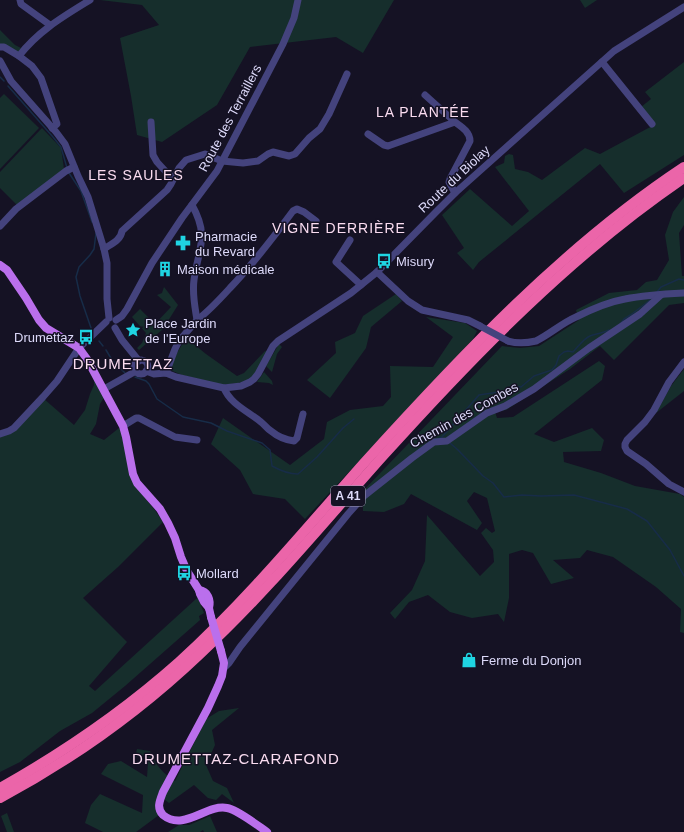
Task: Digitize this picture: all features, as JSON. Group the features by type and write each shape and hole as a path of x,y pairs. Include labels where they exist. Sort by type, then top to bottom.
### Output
{"highway":[{"name":"A 41","path":"0,788 39,766 89,733 142,693 178,662 217,625 273,567 411,412 499,321 545,277 632,204 684,167"},
{"name":"A 41","path":"0,798 42,774 92,742 148,700 181,672 255,599 412,424 511,322 563,273 599,242 641,208 684,178"}],"main road":[{"path":"0,265 7,270 39,320 46,328 79,348 87,359 123,426 133,474 137,483 160,509 175,538 187,571 199,590 205,592 209,598 210,603 208,608 222,651 224,663 220,682 208,708 163,792 159,809 166,817 180,822 190,820 217,808 229,808 267,832"}],"street":[{"path":"20,0 21,4 50,25"},
{"path":"19,56 24,49 50,25 90,0"},
{"name":"Route des Terraillers","path":"0,434 14,428 43,397 57,381 79,348 97,331 113,322 127,309 152,263 222,161 283,44 294,18 298,0"},
{"name":"Route du Biolay","path":"147,370 224,388 241,386 250,382 258,374 273,346 278,341 351,293 377,272 455,193 614,51 684,6"},
{"path":"0,47 4,47 19,56 32,66 41,78 57,124 52,128"},
{"path":"0,61 11,81 65,144 70,168 88,197 104,249 107,263 108,310 122,340 138,362"},
{"path":"602,62 652,124"},
{"path":"104,249 119,238 122,235 122,231 167,190 179,168 186,160 205,154 222,161 243,163 258,161 273,152 289,156 295,154 309,138 320,129 329,114 347,74"},
{"path":"425,95 466,131 470,138 470,141 449,182 455,193"},
{"path":"151,122 153,155 157,162 174,178"},
{"path":"368,134 384,145 388,146 455,122"},
{"path":"0,226 16,209 70,168"},
{"path":"192,205 199,220 202,234 194,282 193,298 197,320"},
{"path":"163,373 179,341 197,320 212,308 257,258 293,211 297,209 304,212 316,222"},
{"path":"350,240 336,262 361,285"},
{"path":"377,272 408,301 422,310 468,320 508,341 519,343 530,343 536,341 592,309 624,299 684,293"},
{"name":"Chemin des Combes","path":"223,669 364,496 434,442 446,441 487,413 505,406 534,389 640,314 661,295"},
{"path":"136,371 141,374 147,370 148,366 144,361 138,362"},
{"path":"136,371 135,366 138,362"},
{"path":"684,362 669,382 654,410 625,444 627,451 646,464 669,484 684,492"},
{"path":"104,389 136,371"},
{"path":"224,388 239,408 261,422 277,436 291,441 294,441 297,438 303,414"},
{"path":"123,426 136,418 139,418 175,437 197,440"}],"green space":[{"path":"100,0 394,0 363,53 336,37 250,47 217,105 162,142 137,135 120,38 159,25 142,5"},
{"path":"580,0 597,0 585,8"},
{"path":"0,30 15,45 21,48 24,45 19,54 0,44"},
{"path":"684,62 684,155 624,193 600,164 479,262 473,270 457,253 464,248 442,215 470,189 512,226 529,211 495,167 504,163 505,156 509,154 513,155 515,169 528,172 542,180 585,148 600,154 654,125 641,107 651,99 645,92"},
{"path":"4,94 39,128 0,169 0,98"},
{"path":"42,128 61,148 64,169 18,206 0,188 0,172"},
{"path":"684,197 684,225 679,233 682,276 684,276 684,303 669,305 614,360 600,346 570,369 506,410 495,412 497,418 513,417 599,361 605,366 602,380 534,434 554,442 592,428 604,440 601,451 563,452 564,462 601,473 635,486 680,494 684,497 684,633 680,632 681,609 656,587 613,557 587,550 580,558 553,560 574,578 551,584 533,553 522,550 509,554 509,598 504,622 498,614 472,618 450,612 428,595 409,602 395,619 390,613 412,590 425,561 427,515 480,576 494,562 493,550 481,533 486,528 492,533 495,531 487,498 474,492 467,501 482,523 477,530 411,494 404,504 384,512 363,511 361,493 502,346 520,348 539,346 579,320 576,310 609,293 637,290 646,282 657,280 669,260 665,235 673,212"},
{"path":"164,287 178,305 163,329 139,350 137,348 142,343 146,333 132,317 140,309 155,324 171,307 157,295 162,293"},
{"path":"396,294 402,301 371,327 366,348 330,398 307,380 336,353 335,342 355,333 363,316"},
{"path":"426,317 465,323 477,331 473,339 305,519 285,499 253,494 240,470 211,444 223,418 290,465 324,439 327,422 350,410 383,406 391,397 390,366 433,367 453,337"},
{"path":"186,338 237,376 244,373 265,351 268,352 255,375 249,380 223,385 182,375 170,370 177,353"},
{"path":"279,344 282,347 277,354 272,372 266,366"},
{"path":"684,369 684,391 656,413 671,386"},
{"path":"264,372 272,381 273,385 269,383 257,382"},
{"path":"94,378 105,396 100,404 96,424 90,434 104,440 119,428 122,432 133,482 163,522 118,567 83,598 127,642 89,686 95,691 198,598 204,613 199,616 200,620 92,713 60,731 20,762 0,772 0,436 44,399 74,425 85,410 94,385"},
{"path":"239,708 212,730 215,745 206,765 213,781 227,788 234,803 222,794 216,800 208,798 194,785 169,803 164,799 159,815 136,832 103,832 85,823 91,805 100,794 142,813 143,795 101,774 108,764 121,761 147,777 148,763 144,755 135,757 137,749 150,751 160,768 175,781 206,719 219,711"},
{"path":"7,813 14,832 7,832 1,816"},
{"path":"210,816 217,832 204,832 203,830 200,832 168,832 179,825 189,825"}],"waterway":[{"path":"0,77 4,81"},
{"path":"8,86 61,147 67,168"},
{"path":"69,173 81,191 92,222"},
{"path":"91,328 80,296 76,277 79,267 94,249 96,233"},
{"path":"657,292 661,287 679,279 684,280"},
{"path":"621,323 624,319 650,300"},
{"path":"438,439 442,437 479,395 505,391 513,386 521,387 534,376 552,370 556,365 559,356 564,352 573,352 587,337 609,330"},
{"path":"99,341 103,346"},
{"path":"106,350 112,360 125,373"},
{"path":"135,377 146,381 157,399 183,417 211,423 227,431 262,443 270,450 272,466 282,471 291,473 298,474 317,457 343,428 354,419"},
{"path":"450,443 483,476 493,483 504,497 522,495 574,495 627,509 647,521 670,550 684,576"}],"place":[{"name":"Pharmacie du Revard","path":"183,243"},
{"name":"Misury","path":"384,261"},
{"name":"Maison médicale","path":"165,269"},
{"name":"Place Jardin de l'Europe","path":"133,330"},
{"name":"Drumettaz","path":"86,337"},
{"name":"Mollard","path":"184,573"},
{"name":"Ferme du Donjon","path":"469,660"}],"district":[{"name":"LA PLANTÉE","path":"423,112"},
{"name":"LES SAULES","path":"136,175"},
{"name":"VIGNE DERRIÈRE","path":"339,228"},
{"name":"DRUMETTAZ","path":"123,363"},
{"name":"DRUMETTAZ-CLARAFOND","path":"236,758"}]}
